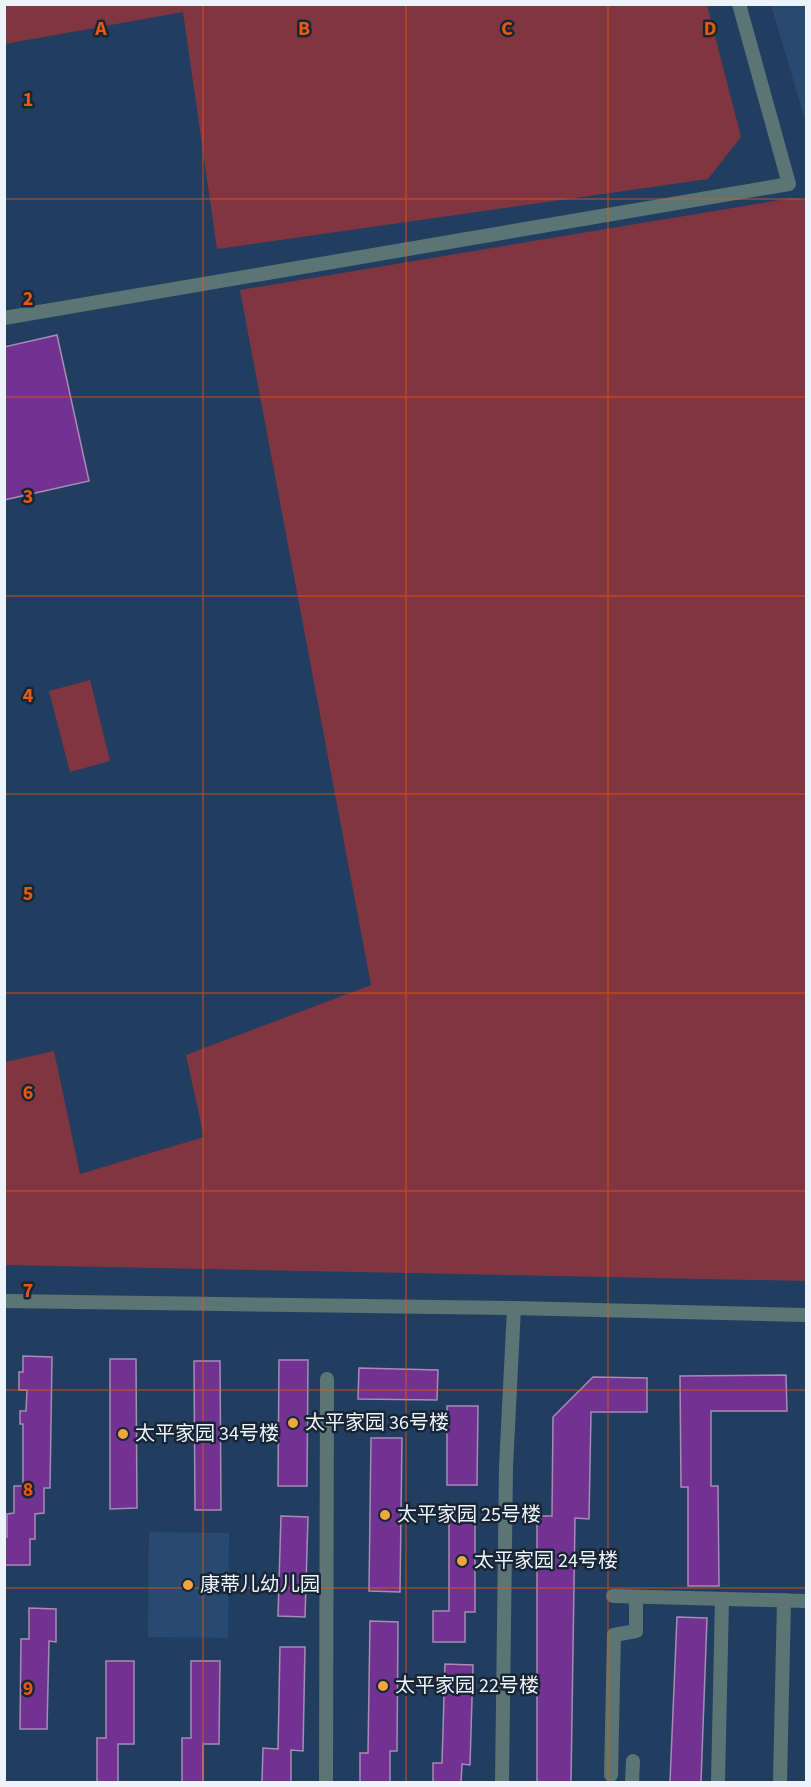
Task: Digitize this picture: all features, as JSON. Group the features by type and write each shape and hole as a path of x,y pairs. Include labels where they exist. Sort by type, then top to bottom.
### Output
{"street":[{"path":"4,318 789,184 739,4"},
{"path":"4,1301 514,1308 807,1315"},
{"path":"502,1782 506,1467 514,1308"},
{"path":"326,1782 327,1379"},
{"path":"613,1596 807,1601"},
{"path":"611,1775 614,1635 636,1631 636,1597"},
{"path":"718,1782 722,1599"},
{"path":"780,1782 784,1600"},
{"path":"632,1782 633,1761"}],"shaded area":[{"path":"5,4 707,5 741,137 708,179 217,249 183,12 5,44"},
{"path":"771,5 806,5 806,123"},
{"path":"792,198 806,200 806,1281 5,1265 5,1062 54,1051 80,1174 204,1137 186,1055 371,985 240,290"},
{"path":"90,680 110,761 70,772 49,691"},
{"name":"康蒂儿幼儿园","path":"149,1532 229,1533 228,1638 148,1637"}],"building":[{"path":"57,335 89,481 4,500 4,347"},
{"path":"23,1356 52,1357 50,1488 44,1488 44,1513 35,1514 35,1539 30,1539 30,1565 4,1565 7,1514 14,1513 14,1486 23,1486 23,1424 20,1424 20,1411 26,1411 27,1390 19,1390 19,1372 23,1372"},
{"name":"太平家园 34号楼","path":"110,1359 136,1359 137,1508 110,1509"},
{"name":"太平家园 36号楼","path":"279,1360 308,1360 307,1486 278,1486"},
{"path":"194,1361 220,1361 221,1510 195,1510"},
{"path":"359,1368 438,1370 437,1400 358,1399"},
{"path":"786,1375 787,1411 711,1411 711,1486 718,1486 719,1586 688,1586 688,1487 681,1487 680,1376"},
{"path":"593,1377 647,1378 647,1412 591,1412 589,1519 575,1518 571,1782 537,1782 537,1516 552,1516 553,1417"},
{"path":"447,1406 478,1406 477,1485 447,1485"},
{"name":"太平家园 25号楼","path":"371,1438 402,1438 400,1592 369,1591"},
{"name":"太平家园 24号楼","path":"449,1510 475,1510 475,1612 465,1612 465,1642 433,1642 433,1611 449,1611"},
{"path":"281,1516 308,1517 305,1617 278,1616"},
{"path":"29,1608 56,1609 56,1642 49,1641 47,1729 20,1729 21,1639 29,1639"},
{"path":"677,1617 707,1618 701,1782 670,1782"},
{"name":"太平家园 22号楼","path":"370,1621 398,1622 397,1751 390,1751 390,1782 360,1782 360,1753 368,1753"},
{"path":"280,1647 305,1647 303,1751 291,1750 291,1782 262,1782 263,1748 278,1749"},
{"path":"106,1661 134,1661 134,1744 118,1744 118,1782 97,1782 97,1738 106,1738"},
{"path":"191,1661 220,1661 219,1744 203,1744 203,1782 182,1782 182,1738 191,1738"},
{"path":"445,1664 473,1665 470,1765 462,1764 461,1782 433,1782 433,1763 442,1763"}],"place":[{"name":"太平家园 36号楼","path":"293,1423"},
{"name":"太平家园 34号楼","path":"123,1434"},
{"name":"太平家园 25号楼","path":"385,1515"},
{"name":"太平家园 24号楼","path":"462,1561"},
{"name":"康蒂儿幼儿园","path":"188,1585"},
{"name":"太平家园 22号楼","path":"383,1686"}]}
